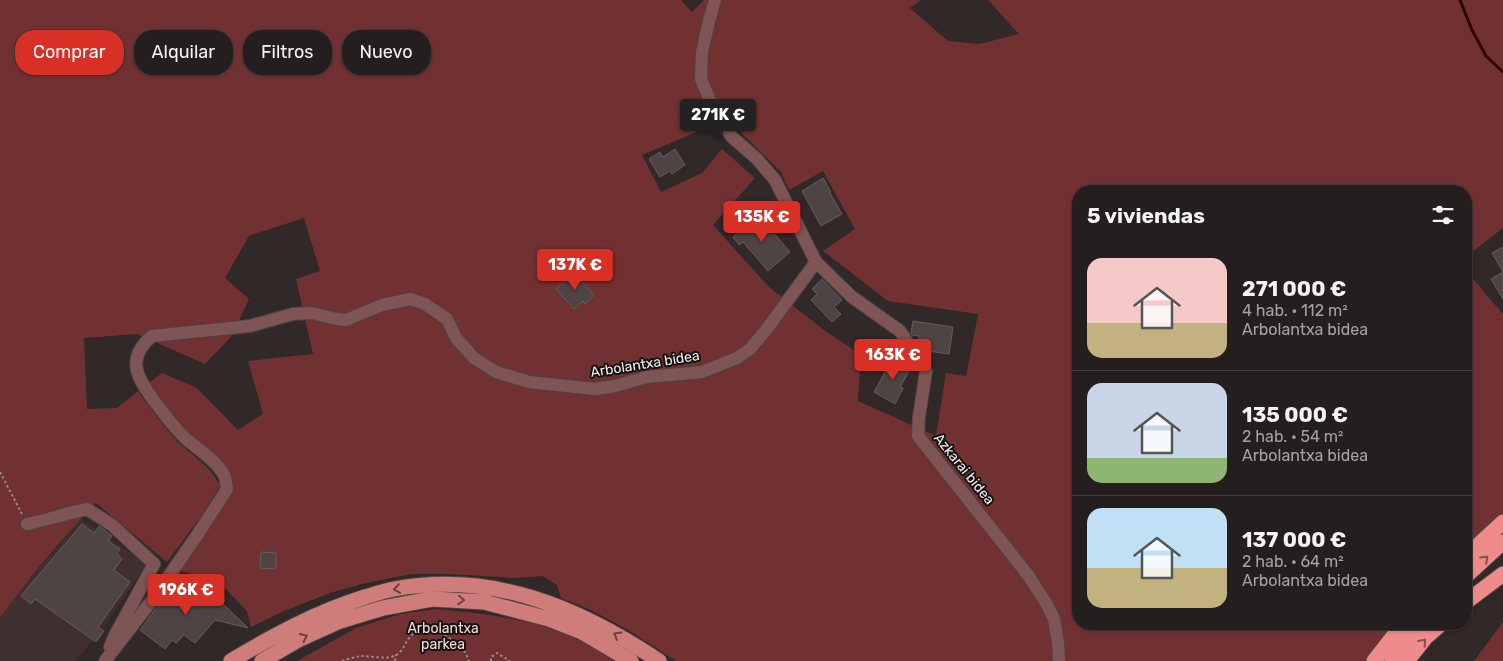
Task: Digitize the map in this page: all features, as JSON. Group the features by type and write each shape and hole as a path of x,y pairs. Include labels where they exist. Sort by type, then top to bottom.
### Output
{"highway":[{"path":"1472,550 1503,522"},
{"path":"1472,570 1503,542"},
{"path":"1472,597 1503,574"},
{"path":"1374,661 1398,630"},
{"path":"1392,661 1417,630"},
{"path":"1407,661 1434,630"}],"main road":[{"path":"233,660 311,617 344,604 392,589 431,584 449,584 502,590 560,607 596,623 658,661"},
{"path":"262,661 298,640 340,621 383,608 432,599 484,602 549,619 582,632 631,661"}],"street":[{"path":"715,0 702,52 701,79 705,90 713,108 732,137 757,159 775,180 816,262"},
{"name":"Arbolantxa bidea","path":"105,661 153,599 227,489 225,478 216,466 184,437 141,384 136,370 137,356 142,345 152,336 250,326 293,314 312,313 346,320 382,305 411,299 425,304 447,319 456,338 474,358 496,372 529,382 595,389 615,386 647,377 702,372 737,358 750,349 766,330 816,262"},
{"name":"Azkarai bidea","path":"816,262 852,297 900,331 926,371 918,436 1028,575 1054,619 1059,661"},
{"path":"27,524 68,512 87,509 112,525 154,564 115,635 105,661"}],"path":[{"path":"0,472 27,524"},
{"path":"342,661 360,656 381,657 396,655 402,650 412,634 417,631 427,630 455,642 462,648 469,661"},
{"path":"491,661 491,657 497,653 510,661"},
{"path":"395,661 396,655"}],"shaded area":[{"path":"81,519 147,564 97,636 75,661 0,661 0,618 15,596"}],"green space":[{"path":"0,0 681,0 692,12 704,0 921,0 910,8 948,41 979,44 1019,34 988,0 1503,0 1503,228 1472,252 1472,185 1072,185 1072,630 1398,630 1375,661 676,661 630,631 591,610 561,598 557,585 543,576 514,578 450,574 411,574 330,593 284,611 251,627 247,611 221,584 179,570 231,488 146,385 162,373 197,388 238,430 263,414 248,361 313,354 296,279 320,271 304,218 249,236 225,278 249,299 232,336 205,364 137,334 84,338 87,409 117,408 138,391 177,441 206,466 220,486 200,518 167,562 96,503 46,559 0,618","holes":["727,119 781,172 789,190 823,171 855,229 823,251 888,301 978,314 966,376 946,373 936,436 858,401 861,355 824,330 769,287 713,225 755,178 722,149 702,173 661,192 642,155"]},
{"path":"1472,278 1503,314 1503,525 1472,552"},
{"name":"Arbolantxa parkea","path":"436,609 486,614 550,628 586,643 618,661 297,661 356,628 400,614"},
{"path":"1503,622 1503,661 1474,661"}],"building":[{"path":"675,149 685,165 672,174 670,171 660,177 649,159 660,152 663,157"},
{"path":"823,178 842,214 821,226 802,191"},
{"path":"758,215 790,252 768,271 743,242 739,245 733,237"},
{"path":"1503,247 1503,272 1492,253"},
{"path":"1503,272 1503,299 1491,279"},
{"path":"573,273 594,295 585,304 583,301 574,309 556,289"},
{"path":"822,279 842,300 834,307 841,314 832,322 811,300 817,294 812,289"},
{"path":"913,321 953,327 949,354 922,350 918,343 919,336 912,335 911,333"},
{"path":"893,358 911,368 900,387 903,388 895,404 874,392"},
{"path":"82,524 94,533 99,526 112,536 108,541 120,549 117,554 122,559 114,570 130,582 98,627 104,631 96,642 35,599 31,604 21,596"},
{"path":"261,552 276,553 276,569 260,568"},
{"path":"175,582 221,602 248,628 215,620 195,643 184,635 176,643 172,640 165,649 140,630"}],"waterway":[{"path":"1460,0 1472,30 1486,56 1503,72"}]}
